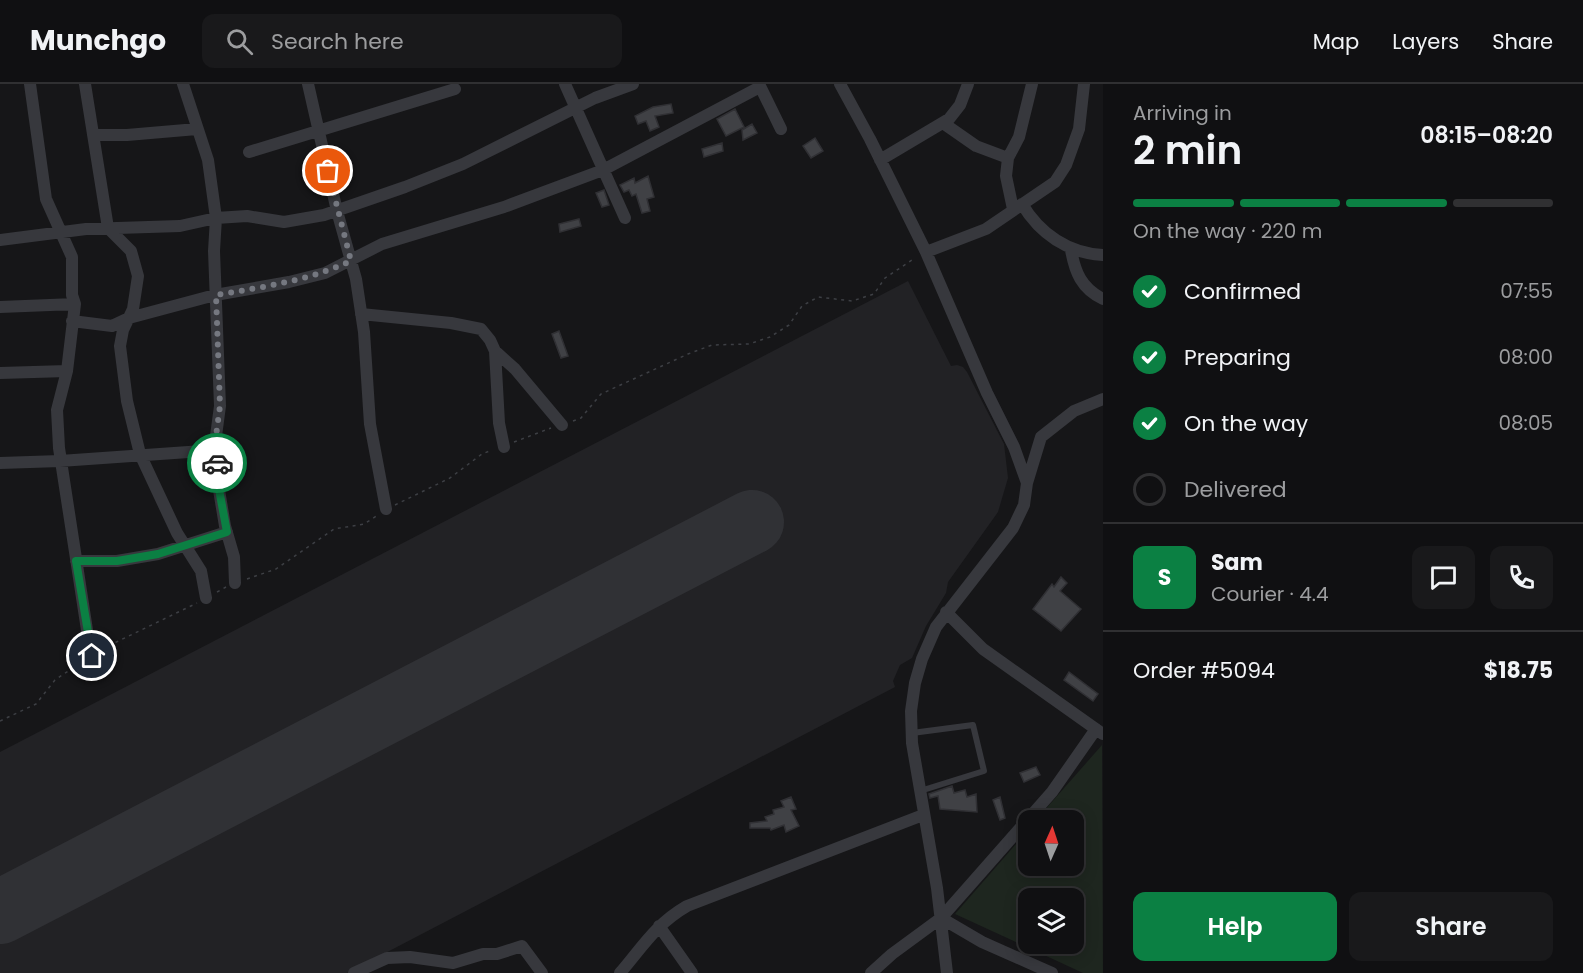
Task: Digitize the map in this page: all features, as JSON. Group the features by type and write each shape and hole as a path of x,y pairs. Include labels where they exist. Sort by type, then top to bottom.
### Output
{"street":[{"path":"30,84 46,199 63,232 72,257 72,295 75,304 67,371 57,410 60,461 92,656"},
{"path":"85,84 108,228 131,251 138,276 133,309 123,330 120,346 127,401 140,454 157,493 201,571 206,598"},
{"path":"183,84 208,160 216,218 214,251 220,406 216,436 218,484 234,557 235,583"},
{"path":"308,84 337,211 351,261 361,314 370,424 386,509"},
{"path":"565,84 625,218"},
{"path":"0,240 108,228 180,226 216,218 247,216 284,222 324,215 386,195 463,164 595,98 633,84"},
{"path":"840,84 926,252 987,393 1014,447 1027,483"},
{"path":"880,160 949,119 960,105 968,84"},
{"path":"1032,84 1019,137 1008,158 1006,177 1018,206 1045,231 1071,250 1103,255"},
{"path":"926,252 986,229 1018,206 1035,198 1055,182 1066,165 1079,129 1084,84"},
{"path":"72,321 112,326 129,318 216,295 325,273 382,244 504,207 603,170 759,86 781,129"},
{"path":"249,152 455,89"},
{"path":"943,123 976,146 1008,158"},
{"path":"93,135 127,135 197,129"},
{"path":"1071,250 1078,278 1088,290 1103,299"},
{"path":"0,306 75,304"},
{"path":"361,314 440,322 481,329 495,351 516,369 562,425"},
{"path":"495,351 499,423 504,447"},
{"path":"0,373 67,371"},
{"path":"947,973 941,918 911,733 915,683 922,659 936,627 1013,528 1024,505 1027,483 1041,438 1074,411 1103,399"},
{"path":"0,463 217,450"},
{"path":"76,561 117,561 158,554 227,532"},
{"path":"871,973 892,954 941,918 1053,792 1100,732 983,649 946,612"},
{"path":"620,973 659,926 673,914 704,898 923,815"},
{"path":"941,918 982,942 1052,973"},
{"path":"659,926 692,973"},
{"path":"354,973 387,958 410,957 450,968 483,954 497,954 522,946 542,973"}],"lane":[{"path":"911,733 973,725 984,771 920,791"}],"path":[{"path":"0,721 36,704 55,680 107,645 162,621 235,583 276,569 334,529 364,524 386,509 450,478 482,454 580,418 601,394 688,354 711,345 749,344 770,337 789,325 802,306 818,297 852,301 874,294 885,278 926,252"}],"shaded area":[{"path":"908,281 951,366 963,367 967,372 1004,444 1008,478 998,512 948,582 946,593 926,626 912,658 900,665 893,681 895,687 347,973 0,973 0,752"},
{"path":"1102,745 1103,973 1083,973 1042,954 1084,954 1084,888 1018,888 1018,943 955,914 1018,842 1018,876 1084,876 1084,810 1045,810"}],"building":[{"path":"671,104 673,113 655,116 659,127 650,131 646,121 638,124 635,116 653,107"},
{"path":"735,109 744,127 726,136 717,119"},
{"path":"752,124 757,133 743,140 742,130"},
{"path":"815,138 823,151 811,158 803,146"},
{"path":"722,143 723,151 704,157 702,149"},
{"path":"648,176 654,197 647,199 650,211 642,213 636,194 632,196 629,190 624,192 620,185 634,178 635,183"},
{"path":"604,190 609,205 602,207 596,193"},
{"path":"579,219 581,226 560,232 559,224"},
{"path":"559,331 568,356 561,358 552,334"},
{"path":"1061,577 1067,583 1060,591 1081,609 1061,631 1033,609 1052,584 1054,587"},
{"path":"1069,672 1098,694 1093,701 1064,680"},
{"path":"1036,767 1040,775 1024,782 1020,773"},
{"path":"952,786 954,793 965,790 967,797 976,794 977,812 940,809 938,796 930,798 929,794"},
{"path":"791,797 796,809 791,810 799,826 786,832 784,825 771,830 770,828 750,828 750,823 767,821 765,817 774,814 773,810 784,807 781,801"},
{"path":"1000,797 1005,818 1000,820 993,800"}],"runway":[{"path":"0,912 752,522"}],"way so far":[{"path":"217,463 216,436 220,406 216,295 325,273 351,261 328,171"}],"route":[{"path":"92,656 76,561 117,561 158,554 227,532 218,484 217,463"}]}
